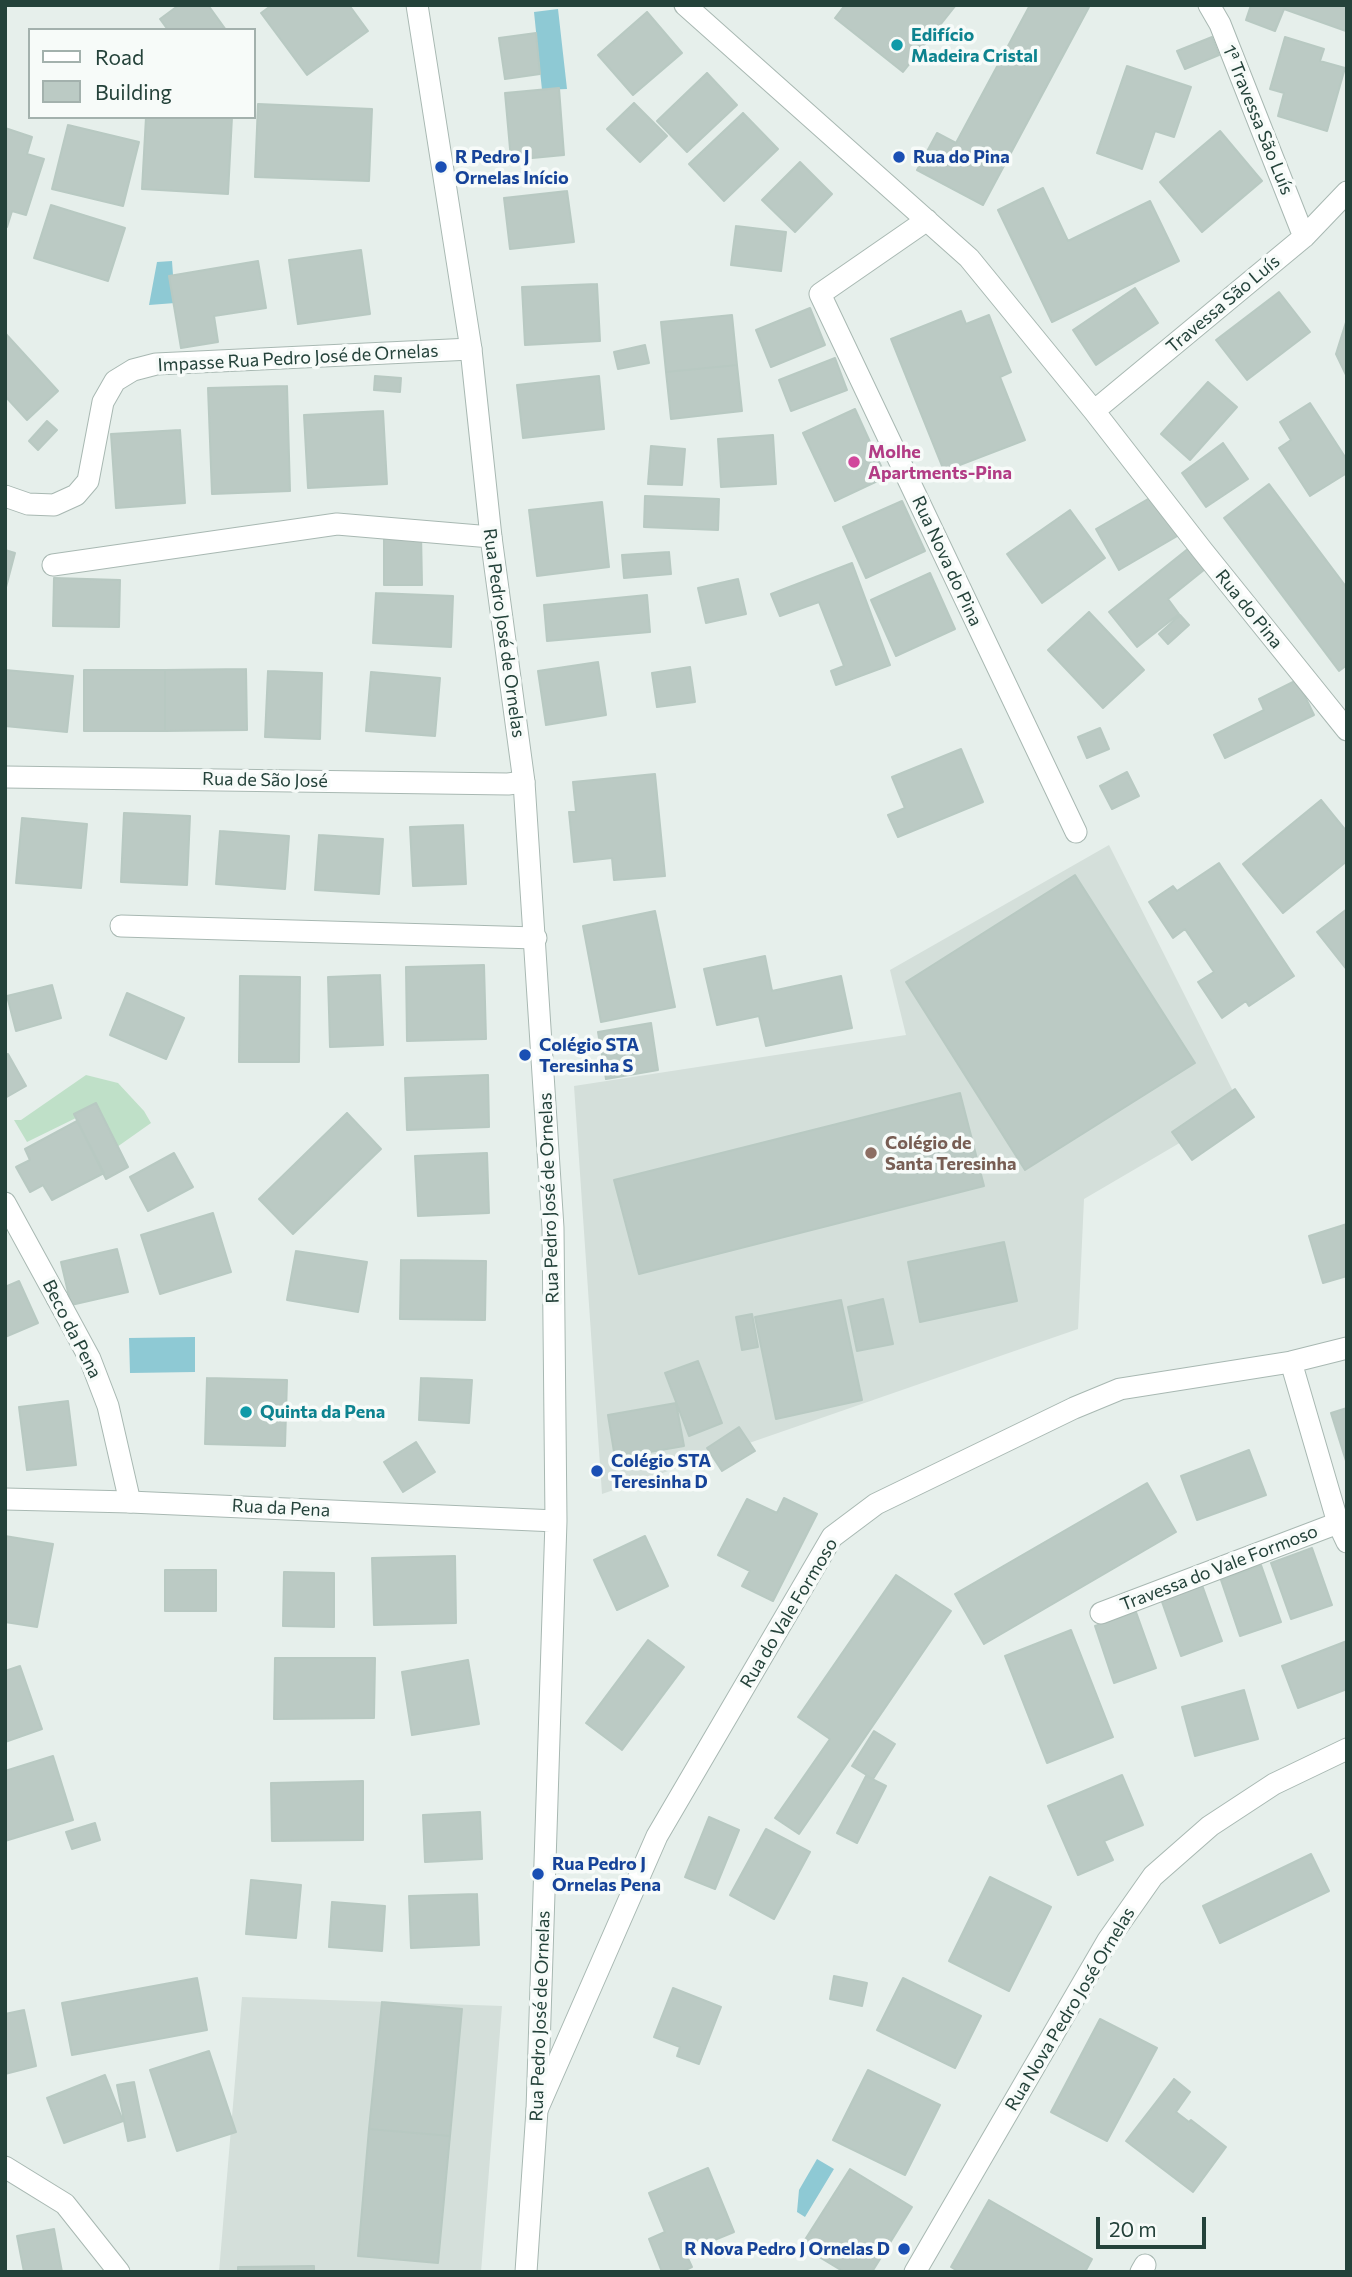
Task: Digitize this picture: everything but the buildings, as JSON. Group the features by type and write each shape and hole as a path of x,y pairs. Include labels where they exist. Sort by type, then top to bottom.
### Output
{"street":[{"name":"Rua Pedro José de Ornelas","path":"417,5 471,349 491,537 524,782 553,1228 556,1521 537,2110 526,2272"},
{"name":"Rua do Pina","path":"685,5 969,258 1347,730"},
{"name":"1ª Travessa São Luís","path":"1209,5 1220,24 1304,237"},
{"name":"Travessa São Luís","path":"1094,411 1304,237 1347,192"},
{"name":"Rua Nova do Pina","path":"927,220 820,294 1076,832"},
{"name":"Impasse Rua Pedro José de Ornelas","path":"5,496 28,504 54,505 76,495 88,481 103,402 115,381 133,370 156,364 471,349"},
{"path":"53,565 337,524 491,537"},
{"name":"Rua de São José","path":"5,777 508,784 524,782"},
{"path":"121,926 536,938"},
{"name":"Beco da Pena","path":"5,1203 90,1359 113,1422 130,1502"},
{"name":"Rua do Vale Formoso","path":"537,2110 657,1836 832,1537 876,1504 1074,1408 1120,1389 1291,1362 1347,1348"},
{"name":"Travessa do Vale Formoso","path":"1101,1614 1342,1533 1291,1362"},
{"name":"Rua da Pena","path":"5,1499 556,1521"},
{"name":"Rua Nova Pedro José Ornelas","path":"915,2272 1108,1940 1153,1876 1210,1825 1274,1784 1347,1749"},
{"path":"5,2167 65,2204 120,2272"}],"shaded area":[{"name":"Colégio de Santa Teresinha","path":"1109,845 1241,1107 1084,1199 1078,1329 602,1494 574,1086 906,1035 890,970"},
{"path":"242,1997 502,2006 481,2272 219,2272"}],"green space":[{"path":"86,1075 118,1083 144,1111 151,1123 117,1147 95,1104 74,1114 76,1118 27,1142 14,1120 21,1120"}],"water":[{"path":"558,9 567,89 542,90 534,12"},
{"path":"172,261 175,303 149,305 157,262"},
{"path":"195,1337 195,1372 130,1373 129,1338"},
{"path":"817,2159 834,2169 805,2217 797,2212 799,2190"}],"place":[{"name":"Edifício Madeira Cristal","path":"897,45"},
{"name":"Rua do Pina","path":"899,157"},
{"name":"R Pedro J Ornelas Início","path":"441,167"},
{"name":"Molhe Apartments-Pina","path":"854,462"},
{"name":"Colégio STA Teresinha S","path":"525,1055"},
{"name":"Colégio de Santa Teresinha","path":"871,1153"},
{"name":"Quinta da Pena","path":"246,1412"},
{"name":"Colégio STA Teresinha D","path":"597,1471"},
{"name":"Rua Pedro J Ornelas Pena","path":"538,1874"},
{"name":"R Nova Pedro J Ornelas D","path":"904,2249"}]}
